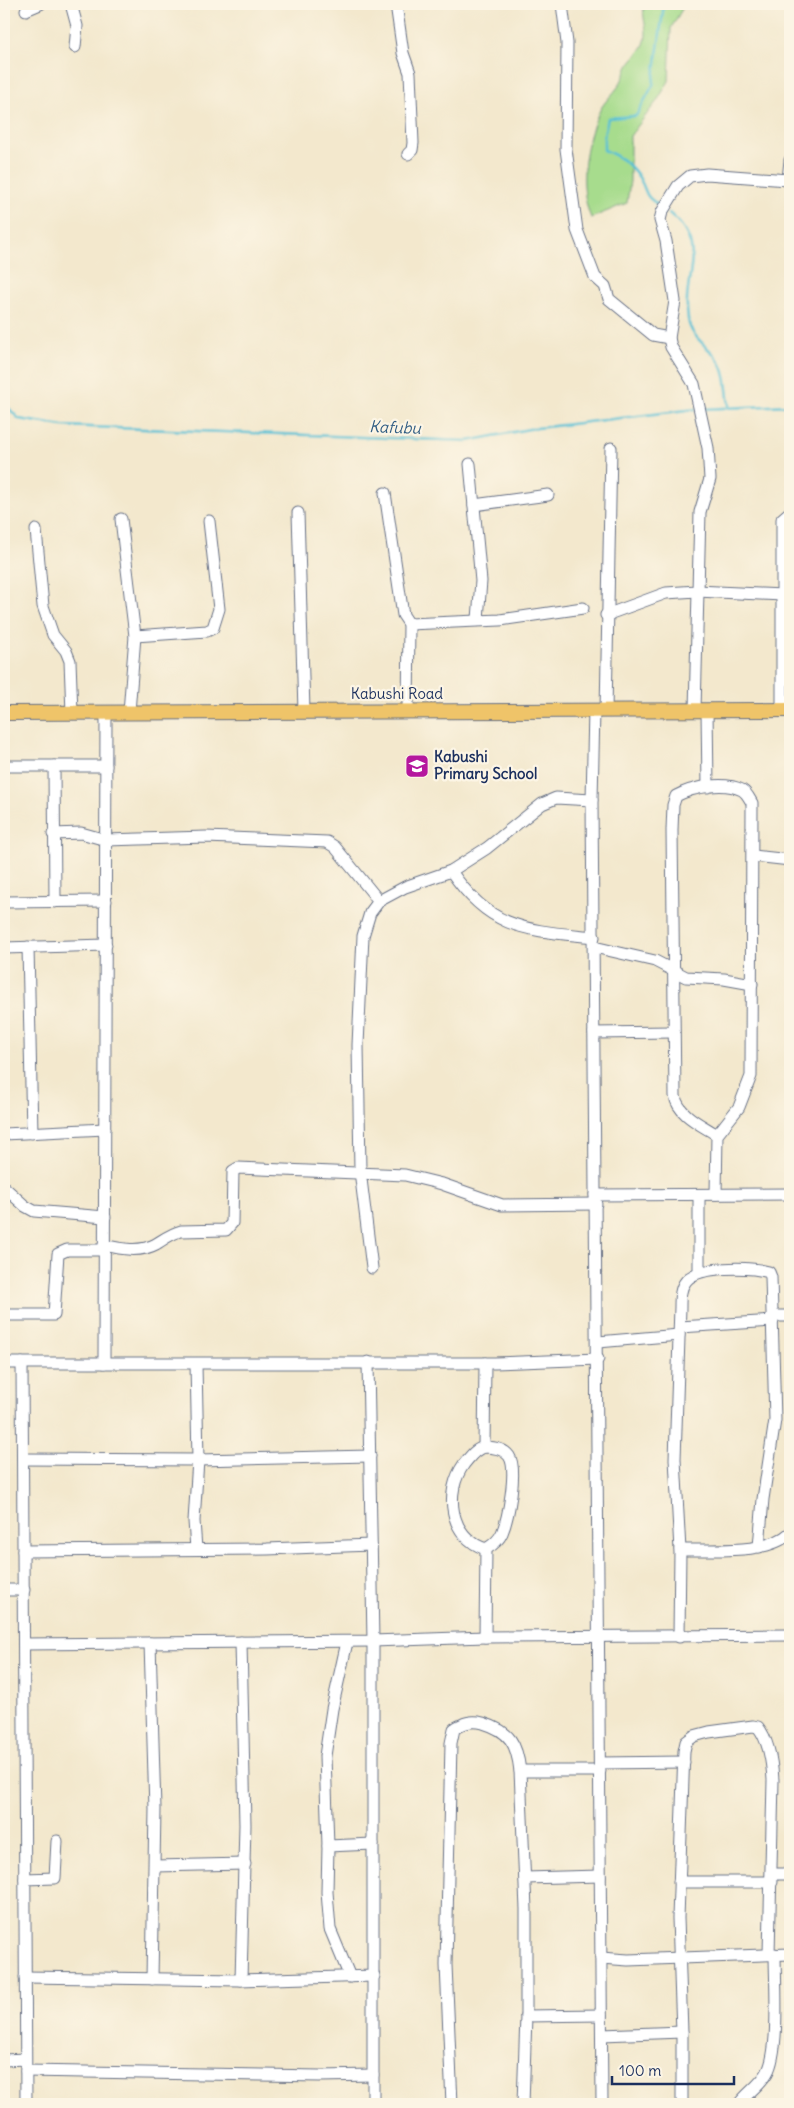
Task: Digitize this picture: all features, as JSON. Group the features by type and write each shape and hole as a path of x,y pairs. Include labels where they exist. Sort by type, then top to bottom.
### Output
{"main road":[{"name":"Kabushi Road","path":"4,712 786,710"}],"street":[{"path":"26,10 40,4"},
{"path":"71,4 77,26 75,47"},
{"path":"396,4 403,53 410,73 413,143 412,150 408,154"},
{"path":"562,4 567,43 566,149 577,230 595,277 605,286 609,298 653,335 669,338"},
{"path":"708,787 701,710 697,591 700,512 710,479 708,448 694,388 688,372 671,347 669,338 675,300 672,268 660,220 662,212 678,186 690,176 707,174 789,180 790,160"},
{"path":"602,2104 598,1638 598,1342 592,800 606,615 611,448"},
{"path":"470,464 481,581 478,620"},
{"path":"385,493 403,615 408,624 408,710"},
{"path":"474,505 548,496"},
{"path":"786,710 782,519 790,512"},
{"path":"298,513 304,710"},
{"path":"121,519 135,636 128,712"},
{"path":"135,636 207,631 213,628 219,609 209,521"},
{"path":"36,530 43,606 53,635 66,650 70,660 72,713"},
{"path":"606,615 666,593 697,591 785,599"},
{"path":"408,624 500,620 583,608"},
{"path":"104,1363 106,713"},
{"path":"4,766 106,766"},
{"path":"54,766 55,902"},
{"path":"716,1194 717,1135 738,1107 751,1076 752,803 744,791 734,787 708,787 686,791 676,796 673,805 672,970 676,1104 687,1116 717,1135"},
{"path":"372,1268 360,1171 358,1044 363,936 370,913 379,901 405,887 452,871 487,848 542,804 556,798 592,800"},
{"path":"53,834 81,833 106,840 206,837 327,842 335,847 379,901"},
{"path":"753,856 790,860"},
{"path":"452,871 465,892 494,917 508,924 594,942 649,959 681,976 694,979 724,979 752,984"},
{"path":"4,902 106,901"},
{"path":"4,948 106,945"},
{"path":"28,948 32,1133"},
{"path":"594,1033 673,1032"},
{"path":"4,1134 105,1130"},
{"path":"4,1315 54,1315 58,1254 67,1250 104,1248 134,1250 153,1245 174,1232 226,1230 230,1227 233,1172 236,1169 360,1171 405,1175 442,1184 502,1205 700,1194 790,1194"},
{"path":"4,1187 25,1206 34,1211 105,1217"},
{"path":"698,1272 700,1194"},
{"path":"679,1638 680,1550 675,1459 681,1291 685,1281 698,1272 736,1269 769,1272 773,1290 775,1420 763,1499 759,1547"},
{"path":"598,1342 790,1316"},
{"path":"4,1363 485,1363 598,1359"},
{"path":"368,1362 373,1641 374,2104"},
{"path":"22,1363 26,2104"},
{"path":"484,1447 485,1363"},
{"path":"196,1364 198,1460 194,1521 196,1549"},
{"path":"484,1447 504,1452 508,1455 512,1466 506,1521 497,1540 486,1549 468,1538 460,1528 452,1510 451,1501 461,1469 473,1453 484,1447"},
{"path":"23,1459 198,1460 370,1456"},
{"path":"680,1550 773,1545 790,1533"},
{"path":"23,1551 324,1548 371,1545"},
{"path":"485,1637 486,1549"},
{"path":"4,1590 24,1590"},
{"path":"24,1644 347,1642 485,1637 679,1638 790,1636"},
{"path":"241,1980 245,1864 242,1642"},
{"path":"347,1642 332,1709 326,1748 327,1892 330,1929 350,1977"},
{"path":"150,1643 155,1866 152,1979"},
{"path":"452,2104 446,1965 450,1743 454,1729 462,1723 477,1722 496,1727 506,1734 518,1753 525,1878 526,2016 524,2104"},
{"path":"682,2104 679,1882 686,1742 689,1738 708,1732 742,1726 758,1727 766,1742 772,1764 772,1954 775,2025 772,2061 768,2072 739,2104"},
{"path":"520,1771 684,1762"},
{"path":"25,1879 55,1878 57,1841"},
{"path":"328,1846 373,1844"},
{"path":"155,1866 245,1864"},
{"path":"679,1882 772,1878 790,1874"},
{"path":"525,1878 600,1876"},
{"path":"601,1958 628,1960 790,1954"},
{"path":"25,1977 241,1980 374,1976"},
{"path":"526,2016 601,2016"},
{"path":"602,2035 682,2032"},
{"path":"4,2060 25,2065 320,2076 373,2075"}],"green space":[{"path":"645,4 685,4 671,28 669,81 657,101 630,136 630,181 627,203 591,218 584,191 587,148 595,120 601,108 618,87 628,66 644,44 646,36 643,13"}],"waterway":[{"path":"660,206 648,196 637,174 629,165 604,150 604,136 608,118 636,116 653,85 664,4"},
{"path":"669,213 682,226 689,238 692,250 687,303 690,326 696,337 722,366 729,406"},
{"name":"Kafubu","path":"4,403 19,419 63,426 468,441 529,429 696,409"},
{"name":"Kafubu","path":"702,409 790,405"}],"place":[{"name":"Kabushi Primary School","path":"417,766"}]}
